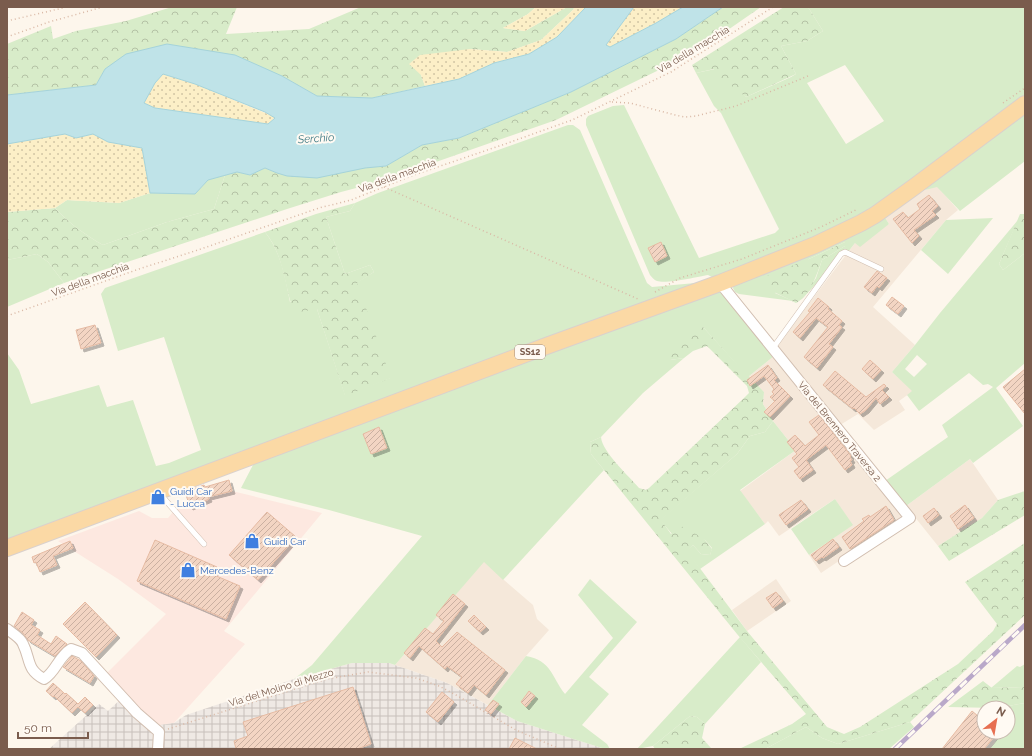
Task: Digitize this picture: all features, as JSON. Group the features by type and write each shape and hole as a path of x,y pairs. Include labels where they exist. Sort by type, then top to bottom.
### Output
{"main road":[{"name":"SS12","path":"7,548 720,283 815,245 861,223 914,187 1025,104"}],"street":[{"name":"Via del Brennero Traversa 2","path":"720,283 910,518 844,561"},
{"path":"7,629 23,643 32,669 36,674 44,679 52,671 64,653 71,649 82,653 137,713 159,732 158,749"}],"lane":[{"path":"772,348 841,254 845,252 881,269"},
{"path":"158,491 204,544"}],"path":[{"path":"7,21 67,7"},
{"path":"7,37 49,22 103,7"},
{"name":"Via della macchia","path":"7,316 139,269 319,208 351,200 414,175 572,120 612,102 671,72 773,7"},
{"path":"612,102 638,105 685,117 696,116 736,106 808,76"},
{"path":"1000,106 1025,88"},
{"path":"384,187 640,300 632,303"},
{"path":"654,293 680,278 742,259 821,227 861,208"},
{"name":"Via del Molino di Mezzo","path":"159,732 327,679 368,672 416,678 439,686 516,730 560,749"}],"shaded area":[{"path":"937,186 958,210 946,220 873,307 915,345 892,372 913,391 899,401 905,410 874,430 858,414 840,425 776,347 855,243 889,224 884,216 925,190"},
{"path":"774,356 903,515 903,518 821,573 809,555 852,525 835,499 779,536 768,521 765,524 740,491 796,450 773,421 763,404 764,392 748,377"},
{"path":"970,459 998,500 982,518 938,546 906,506"},
{"path":"232,491 322,513 224,631 245,644 174,723 153,726 105,675 166,614 118,579 58,541 139,511 152,518 168,518 178,506"},
{"path":"484,561 533,605 537,619 549,630 526,656 488,705 447,683 395,665"},
{"path":"776,579 791,601 747,631 732,610"},
{"path":"352,663 389,663 447,683 517,721 605,749 49,749 99,704 108,711 125,695 153,726 174,723 186,715 294,679"}],"green space":[{"path":"172,7 237,7 226,34 309,29 361,7 536,7 528,14 503,28 525,31 567,7 573,7 574,9 541,40 507,52 470,49 421,75 425,86 372,98 317,96 282,76 105,69 96,85 7,95 7,44 51,26 53,39 76,31 126,21"},
{"path":"723,7 761,7 709,43 661,69 556,120 379,182 287,209 64,283 48,262 37,254 7,260 7,212 55,208 66,219 103,245 167,222 214,209 225,175 237,172 250,175 265,168 277,173 386,166 422,145 459,138 571,92 676,39"},
{"path":"784,7 808,7 823,31 807,41 781,46 796,74 746,97 716,74 714,69 696,73 692,65"},
{"path":"808,7 1025,7 1025,98 900,190 857,217 823,235 717,278 708,275 668,282 655,280 650,275 586,125 586,119 588,116 613,106 624,105 699,258 775,233 779,229 721,113 714,106 696,73 715,69 746,97 796,74 781,46 807,41 823,31","holes":["845,65 884,121 846,144 807,83"]},
{"path":"1025,114 1025,161 960,211 937,187 925,190 931,182"},
{"path":"568,125 573,125 580,130 647,283 652,287 706,282 7,541 7,353 19,370 31,404 99,385 107,407 133,400 156,466 169,463 201,450 164,337 118,351 101,294 105,288 265,232 279,256 290,302 317,309 345,395 390,378 356,283 374,272 370,265 345,274 326,217 350,211 355,203 378,193"},
{"path":"225,175 214,209 167,222 103,245 66,219 55,208 67,200 119,203 150,193 195,194 208,180"},
{"path":"355,203 350,211 326,217 345,274 370,265 374,272 357,283 391,378 345,396 317,309 294,313 280,260 265,232 316,214"},
{"path":"1020,214 1025,214 1025,253 1003,270 999,264"},
{"path":"884,216 889,224 860,247 855,243 801,300 816,278 822,260 845,246 845,242 809,259 775,293 793,301 739,294 735,292 733,288 734,285"},
{"path":"993,218 948,274 921,250 946,220"},
{"path":"1018,220 999,264 1003,270 1025,253 1025,363 996,388 1023,426 973,463 970,459 906,506 885,481 948,437 942,425 993,387 988,384 983,385 969,373 919,411 907,395 912,391 892,372","holes":["917,355 927,364 914,377 905,369"]},
{"path":"845,242 845,246 822,260 809,290 801,300 796,303 762,286 762,278 809,259"},
{"path":"37,254 48,262 64,283 7,307 7,260"},
{"path":"719,291 774,356 748,377 703,327 670,360 684,358 643,393 601,437 590,442 591,454 604,470 503,580 484,562 395,665 389,663 352,663 294,679 312,665 422,536 329,510 241,488 254,463 425,398"},
{"path":"703,327 764,392 763,404 773,421 765,432 750,436 737,454 661,520 671,534 684,526 705,540 712,549 710,555 701,554 693,545 687,551 747,631 827,727 844,734 860,727 958,664 993,631 997,624 965,582 1025,543 1025,615 910,722 838,744 822,738 806,727 765,749 739,749 792,724 806,714 737,634 591,454 590,442 601,437 606,450 611,457 639,488 646,490 749,393 747,386 707,346 693,351 684,358 670,360 668,357 695,328"},
{"path":"773,421 796,450 740,490 765,524 700,569 686,551 693,545 701,554 710,555 712,548 705,540 672,534 660,520 737,454 750,436 765,432"},
{"path":"1025,491 1025,515 949,561 938,546 982,518 998,500"},
{"path":"835,499 853,525 809,555 791,529"},
{"path":"590,579 637,622 589,677 609,694 582,725 607,744 610,749 605,749 517,721 488,705 526,656 535,658 546,665 565,694 613,638 578,595"},
{"path":"740,637 761,662 705,724 697,717 690,716 653,746 637,749"},
{"path":"1025,664 1025,696 1024,687 991,688 1017,666 1020,667"},
{"path":"983,681 992,688 1024,687 1025,703 1016,705 1016,700 976,700 976,708 948,707"},
{"path":"1025,703 1025,749 990,749 997,740 1016,740 1016,705"},
{"path":"690,716 697,717 705,724 702,738 711,748 726,749 655,749 653,746"},
{"path":"910,722 914,727 889,749 765,749 806,727 822,738 838,744"}],"sand":[{"path":"536,7 567,7 525,31 503,28 528,14"},
{"path":"573,7 586,7 557,37 529,54 494,63 459,79 425,86 421,75 409,64 420,55 470,49 507,52 541,40 574,9"},
{"path":"634,7 683,7 610,47 606,45"},
{"path":"163,74 195,84 275,117 268,124 155,108 144,103 155,83"},
{"path":"65,134 76,138 93,134 108,142 142,148 150,193 119,203 67,200 55,208 7,212 7,144"}],"water":[{"name":"Serchio","path":"586,7 634,7 606,45 610,47 683,7 723,7 676,39 571,92 459,138 422,145 386,166 365,168 317,178 287,176 265,168 250,175 237,172 208,180 195,194 150,193 142,148 108,142 93,134 76,138 65,134 7,144 7,95 96,85 105,69 126,54 167,44 235,55 282,76 317,96 372,98 459,79 494,63 529,54 557,37","holes":["163,74 195,84 265,112 275,118 268,124 155,108 144,103 155,83"]}],"building":[{"path":"929,195 938,206 932,211 936,215 914,230 919,236 912,243 893,219 903,212 908,218 920,209 917,204"},
{"path":"661,242 667,256 655,262 648,248"},
{"path":"877,271 887,278 879,288 877,286 872,293 864,287"},
{"path":"892,297 904,306 898,314 886,305"},
{"path":"818,298 842,321 839,325 842,327 829,344 833,347 817,368 804,357 828,327 816,318 800,338 793,332 810,312 808,311"},
{"path":"95,325 101,343 81,349 76,330"},
{"path":"870,360 881,370 873,379 862,369"},
{"path":"768,365 777,378 774,380 790,396 770,417 764,412 775,401 770,397 774,394 772,392 774,389 764,376 750,386 747,380"},
{"path":"1025,369 1025,414 1003,387"},
{"path":"835,371 866,397 884,384 886,386 882,390 889,397 880,404 876,398 866,410 860,414 823,385"},
{"path":"819,415 851,456 850,457 852,460 850,461 852,465 845,470 826,445 806,460 813,470 800,479 794,471 799,467 792,458 797,454 787,442 795,435 805,446 819,435 809,422"},
{"path":"379,427 387,448 371,454 363,434"},
{"path":"229,480 232,491 208,497 209,499 190,507 185,492 204,485 205,487"},
{"path":"801,500 808,509 786,525 779,515"},
{"path":"965,505 974,518 958,529 950,516"},
{"path":"886,506 894,520 850,549 842,537 864,521 862,519 869,515 870,517"},
{"path":"934,508 939,515 928,523 923,516"},
{"path":"267,512 296,537 258,580 229,555"},
{"path":"833,539 839,547 816,561 811,555"},
{"path":"155,540 217,567 214,575 240,586 226,619 137,581"},
{"path":"70,541 73,548 53,556 57,565 40,572 32,557"},
{"path":"776,592 783,601 773,608 766,598"},
{"path":"453,594 465,604 436,641 442,647 457,632 505,670 486,695 474,685 468,693 456,684 462,677 447,666 445,669 419,646 410,658 404,653 425,628 433,634 444,621 436,615"},
{"path":"85,602 117,635 96,657 63,624"},
{"path":"22,612 34,620 31,625 40,630 37,635 51,644 56,636 67,644 55,656 28,640 23,633 14,626"},
{"path":"474,615 486,627 480,632 468,621"},
{"path":"72,656 81,661 94,676 90,683 63,667"},
{"path":"53,683 78,704 85,697 93,705 85,713 78,707 72,713 54,696 53,697 46,691"},
{"path":"353,687 371,744 357,749 236,749 234,741 248,736 243,722"},
{"path":"529,691 535,696 526,707 521,702"},
{"path":"442,692 454,702 438,722 426,712"},
{"path":"493,700 499,704 491,714 485,710"},
{"path":"972,711 976,714 976,740 991,740 984,749 942,749"},
{"path":"515,738 537,749 509,749"}],"railway":[{"path":"895,749 1025,625"}],"place":[{"name":"Guidi Car - Lucca","path":"158,497"},
{"name":"Guidi Car","path":"252,541"},
{"name":"Mercedes-Benz","path":"188,570"}]}
